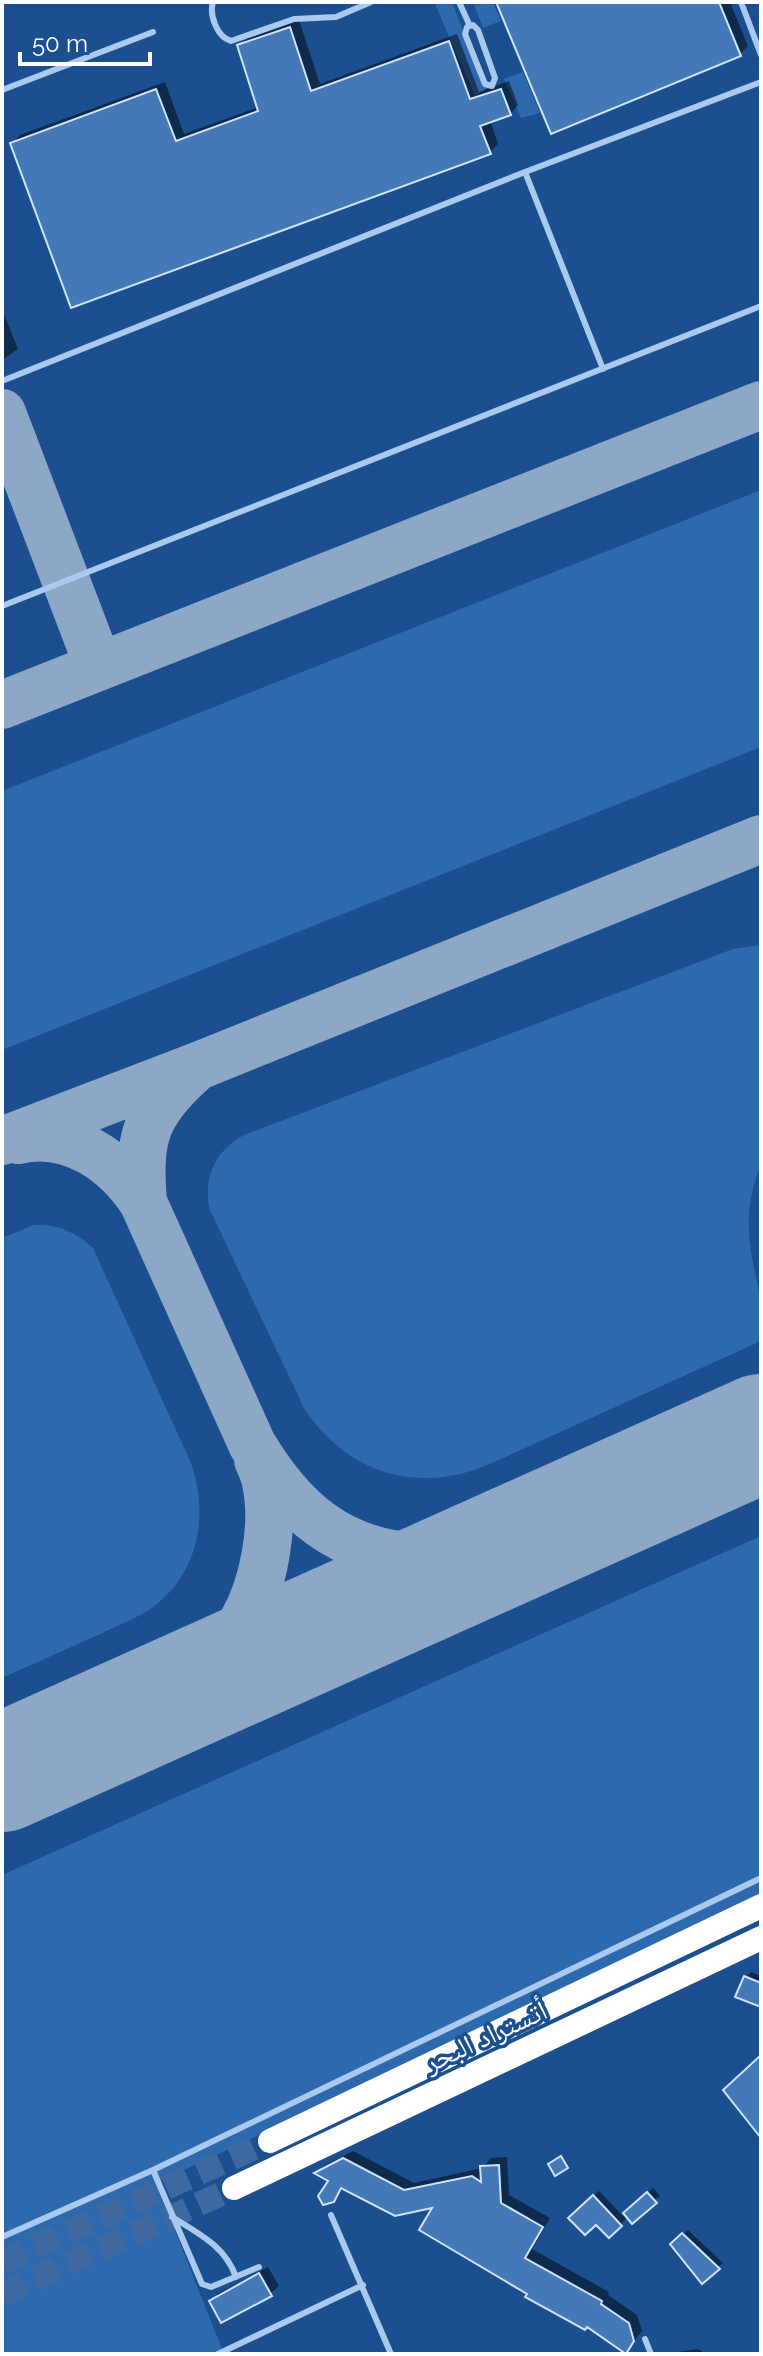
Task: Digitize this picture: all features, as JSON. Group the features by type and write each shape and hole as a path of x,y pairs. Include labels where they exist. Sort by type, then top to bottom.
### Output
{"highway":[{"name":"أتستراد البحر","path":"270,2141 761,1906"},
{"name":"أتستراد البحر","path":"234,2188 761,1938"}],"lane":[{"path":"213,2 212,14 220,33 224,39 231,41 294,19 336,17 371,2"},
{"path":"459,2 470,26 478,30 495,78 492,86 485,84 465,34 470,26"},
{"path":"741,2 761,55"},
{"path":"2,90 153,32"},
{"path":"2,381 525,172 761,82"},
{"path":"525,172 603,369"},
{"path":"2,606 761,306"},
{"path":"2,2237 153,2170 761,1878"},
{"path":"153,2170 202,2284 211,2287 259,2267"},
{"path":"331,2215 391,2354"},
{"path":"172,2217 215,2245 232,2264 236,2277"},
{"path":"218,2354 363,2285"},
{"path":"645,2339 651,2354"}],"shaded area":[{"path":"434,2 452,2 486,89 475,96"},
{"path":"473,2 493,2 501,21 483,28"},
{"path":"523,72 540,113 521,118 504,79"},
{"path":"761,490 761,747 2,1050 2,791"},
{"path":"761,945 761,1164 751,1199 749,1230 761,1301 761,1341 490,1464 463,1473 436,1478 387,1473 342,1450 305,1410 209,1208 208,1185 219,1157 244,1135 733,949"},
{"path":"34,1225 66,1230 93,1248 191,1463 199,1503 199,1522 196,1542 181,1577 153,1607 2,1678 2,1238"},
{"path":"761,1536 761,1901 156,2183 224,2354 2,2354 2,1875"}],"building":[{"path":"496,2 719,2 741,56 551,134"},
{"path":"290,27 311,91 449,41 470,99 501,89 511,115 480,126 491,154 71,308 10,143 156,89 176,141 258,111 237,45"},
{"path":"744,1976 761,1983 761,2007 735,1997"},
{"path":"761,2055 761,2138 723,2090"},
{"path":"561,2156 568,2168 555,2176 548,2164"},
{"path":"343,2158 404,2190 472,2176 481,2182 480,2166 499,2165 501,2203 543,2227 525,2258 602,2301 601,2304 629,2323 634,2341 626,2354 587,2327 585,2330 525,2297 527,2294 419,2230 432,2208 395,2216 341,2188 334,2202 323,2205 318,2196 328,2181 314,2173"},
{"path":"647,2192 657,2203 632,2224 623,2213"},
{"path":"593,2195 622,2226 609,2238 596,2225 585,2235 568,2218"},
{"path":"682,2233 720,2269 702,2284 670,2244"},
{"path":"259,2273 272,2296 221,2323 209,2301"}],"taxiway":[{"path":"2,705 761,405"},
{"path":"2,413 98,665"},
{"path":"2,1141 198,1066 761,839"},
{"path":"192,1071 163,1101 148,1129 142,1161 143,1202 252,1444 267,1468 284,1490 321,1524 342,1538 392,1554 464,1558 545,1530"},
{"path":"18,1140 56,1139 90,1151 119,1173 143,1202"},
{"path":"171,1697 220,1653 243,1621 257,1590 266,1554 269,1517 265,1480 258,1460"}],"runway":[{"path":"2,1773 761,1433"}],"tunnel":[{"path":"2,2262 270,2141"},
{"path":"2,2294 234,2188"}]}
